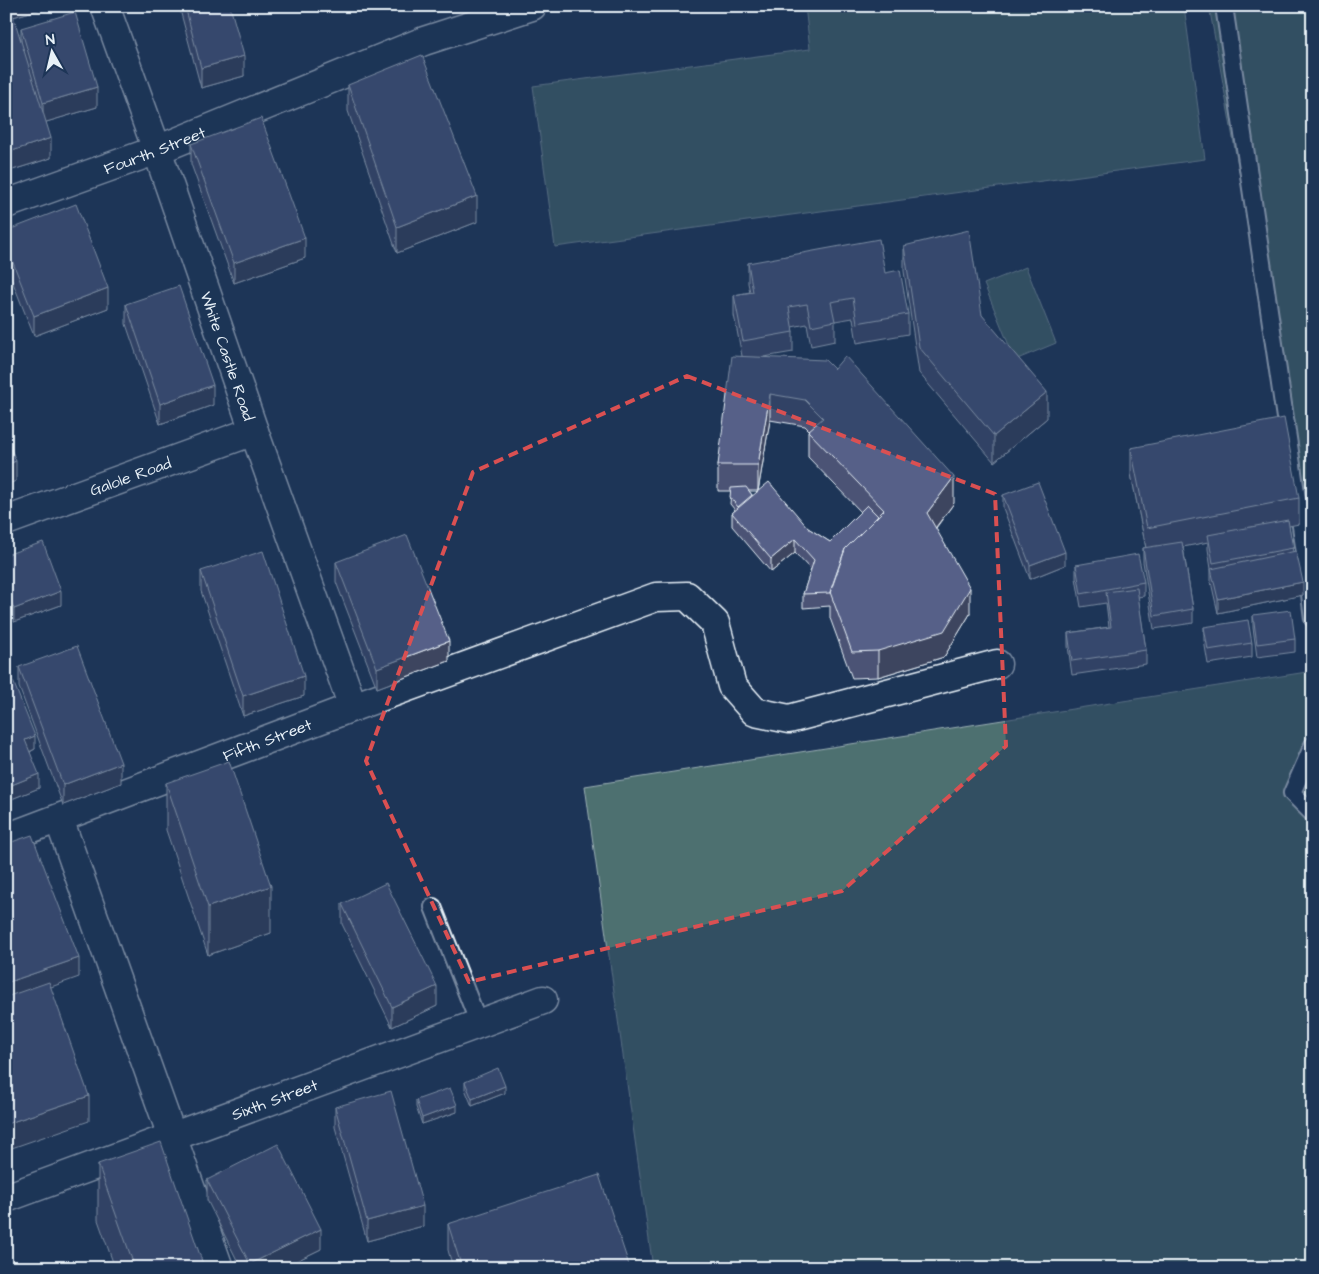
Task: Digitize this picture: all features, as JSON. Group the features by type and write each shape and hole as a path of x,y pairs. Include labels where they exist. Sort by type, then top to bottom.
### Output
{"street":[{"name":"White Castle Road","path":"105,6 353,706"},
{"name":"Fourth Street","path":"6,204 157,150 424,41 532,6"},
{"name":"Galole Road","path":"6,521 254,431"},
{"name":"Fifth Street","path":"6,838 353,706 656,597 687,596 715,623 732,686 755,712 789,719 997,664"},
{"path":"59,819 219,1268"},
{"name":"Sixth Street","path":"6,1198 543,1000"}],"lane":[{"path":"1224,6 1304,543 1313,619"},
{"path":"1313,745 1292,793 1313,814"},
{"path":"433,907 479,1024"}],"highlighted area":[{"path":"687,376 995,494 1006,746 842,891 469,982 366,761 473,472"}],"green space":[{"path":"805,6 1184,6 1205,159 555,247 533,86 810,49"},
{"path":"1209,6 1313,6 1313,577 1299,524 1147,554 1131,474 1288,442"},
{"path":"1026,267 1056,343 1015,360 984,284"},
{"path":"1313,671 1313,1268 653,1268 585,786"}],"building":[{"path":"185,6 230,6 244,56 201,68"},
{"path":"12,12 51,138 6,153 6,14"},
{"path":"75,12 97,87 43,103 21,28"},
{"path":"422,55 477,196 397,227 348,85"},
{"path":"261,118 305,238 234,263 191,144"},
{"path":"76,204 108,288 34,316 6,245 6,231"},
{"path":"969,230 982,315 1047,392 994,436 919,347 904,246"},
{"path":"879,239 885,273 900,270 908,314 857,323 853,298 831,302 835,321 811,326 807,304 789,307 793,332 743,341 734,295 753,292 748,263"},
{"path":"179,286 213,385 160,404 126,304"},
{"path":"732,356 825,360 834,369 845,356 954,477 927,513 970,588 944,631 878,651 852,652 830,592 845,549 884,510 808,431 823,418 805,400 770,394 758,465 718,465"},
{"path":"1284,418 1299,498 1147,528 1131,448"},
{"path":"6,437 16,461 6,465"},
{"path":"769,482 808,528 830,542 867,505 878,516 845,549 830,593 803,594 814,560 795,539 771,559 732,513"},
{"path":"1038,482 1065,552 1030,565 1003,495"},
{"path":"746,487 752,495 738,507 730,497 731,488"},
{"path":"1288,520 1293,548 1213,563 1208,535"},
{"path":"407,535 449,641 377,668 336,562"},
{"path":"43,542 61,591 14,609 6,589 6,555"},
{"path":"1182,542 1193,609 1154,616 1143,548"},
{"path":"263,551 304,676 243,696 201,571"},
{"path":"1296,551 1303,582 1218,599 1211,569"},
{"path":"1138,554 1144,582 1081,594 1076,565"},
{"path":"1137,588 1146,650 1072,661 1068,633 1111,627 1106,592"},
{"path":"1291,610 1295,639 1257,644 1253,615"},
{"path":"6,613 12,629 6,631"},
{"path":"1248,620 1252,643 1208,650 1204,627"},
{"path":"77,646 121,763 63,785 19,667"},
{"path":"13,681 35,736 25,740 39,774 9,786 6,780 6,684"},
{"path":"229,761 271,886 208,907 166,783"},
{"path":"32,835 79,958 6,983 6,844"},
{"path":"386,883 437,986 392,1007 342,904"},
{"path":"49,982 89,1096 6,1124 6,997"},
{"path":"498,1068 505,1086 472,1099 465,1082"},
{"path":"450,1088 457,1105 422,1118 416,1100"},
{"path":"391,1091 423,1206 367,1221 335,1107"},
{"path":"161,1142 203,1264 191,1268 135,1268 98,1164"},
{"path":"278,1144 321,1229 250,1264 207,1180"},
{"path":"599,1175 630,1268 462,1268 448,1224"}]}
